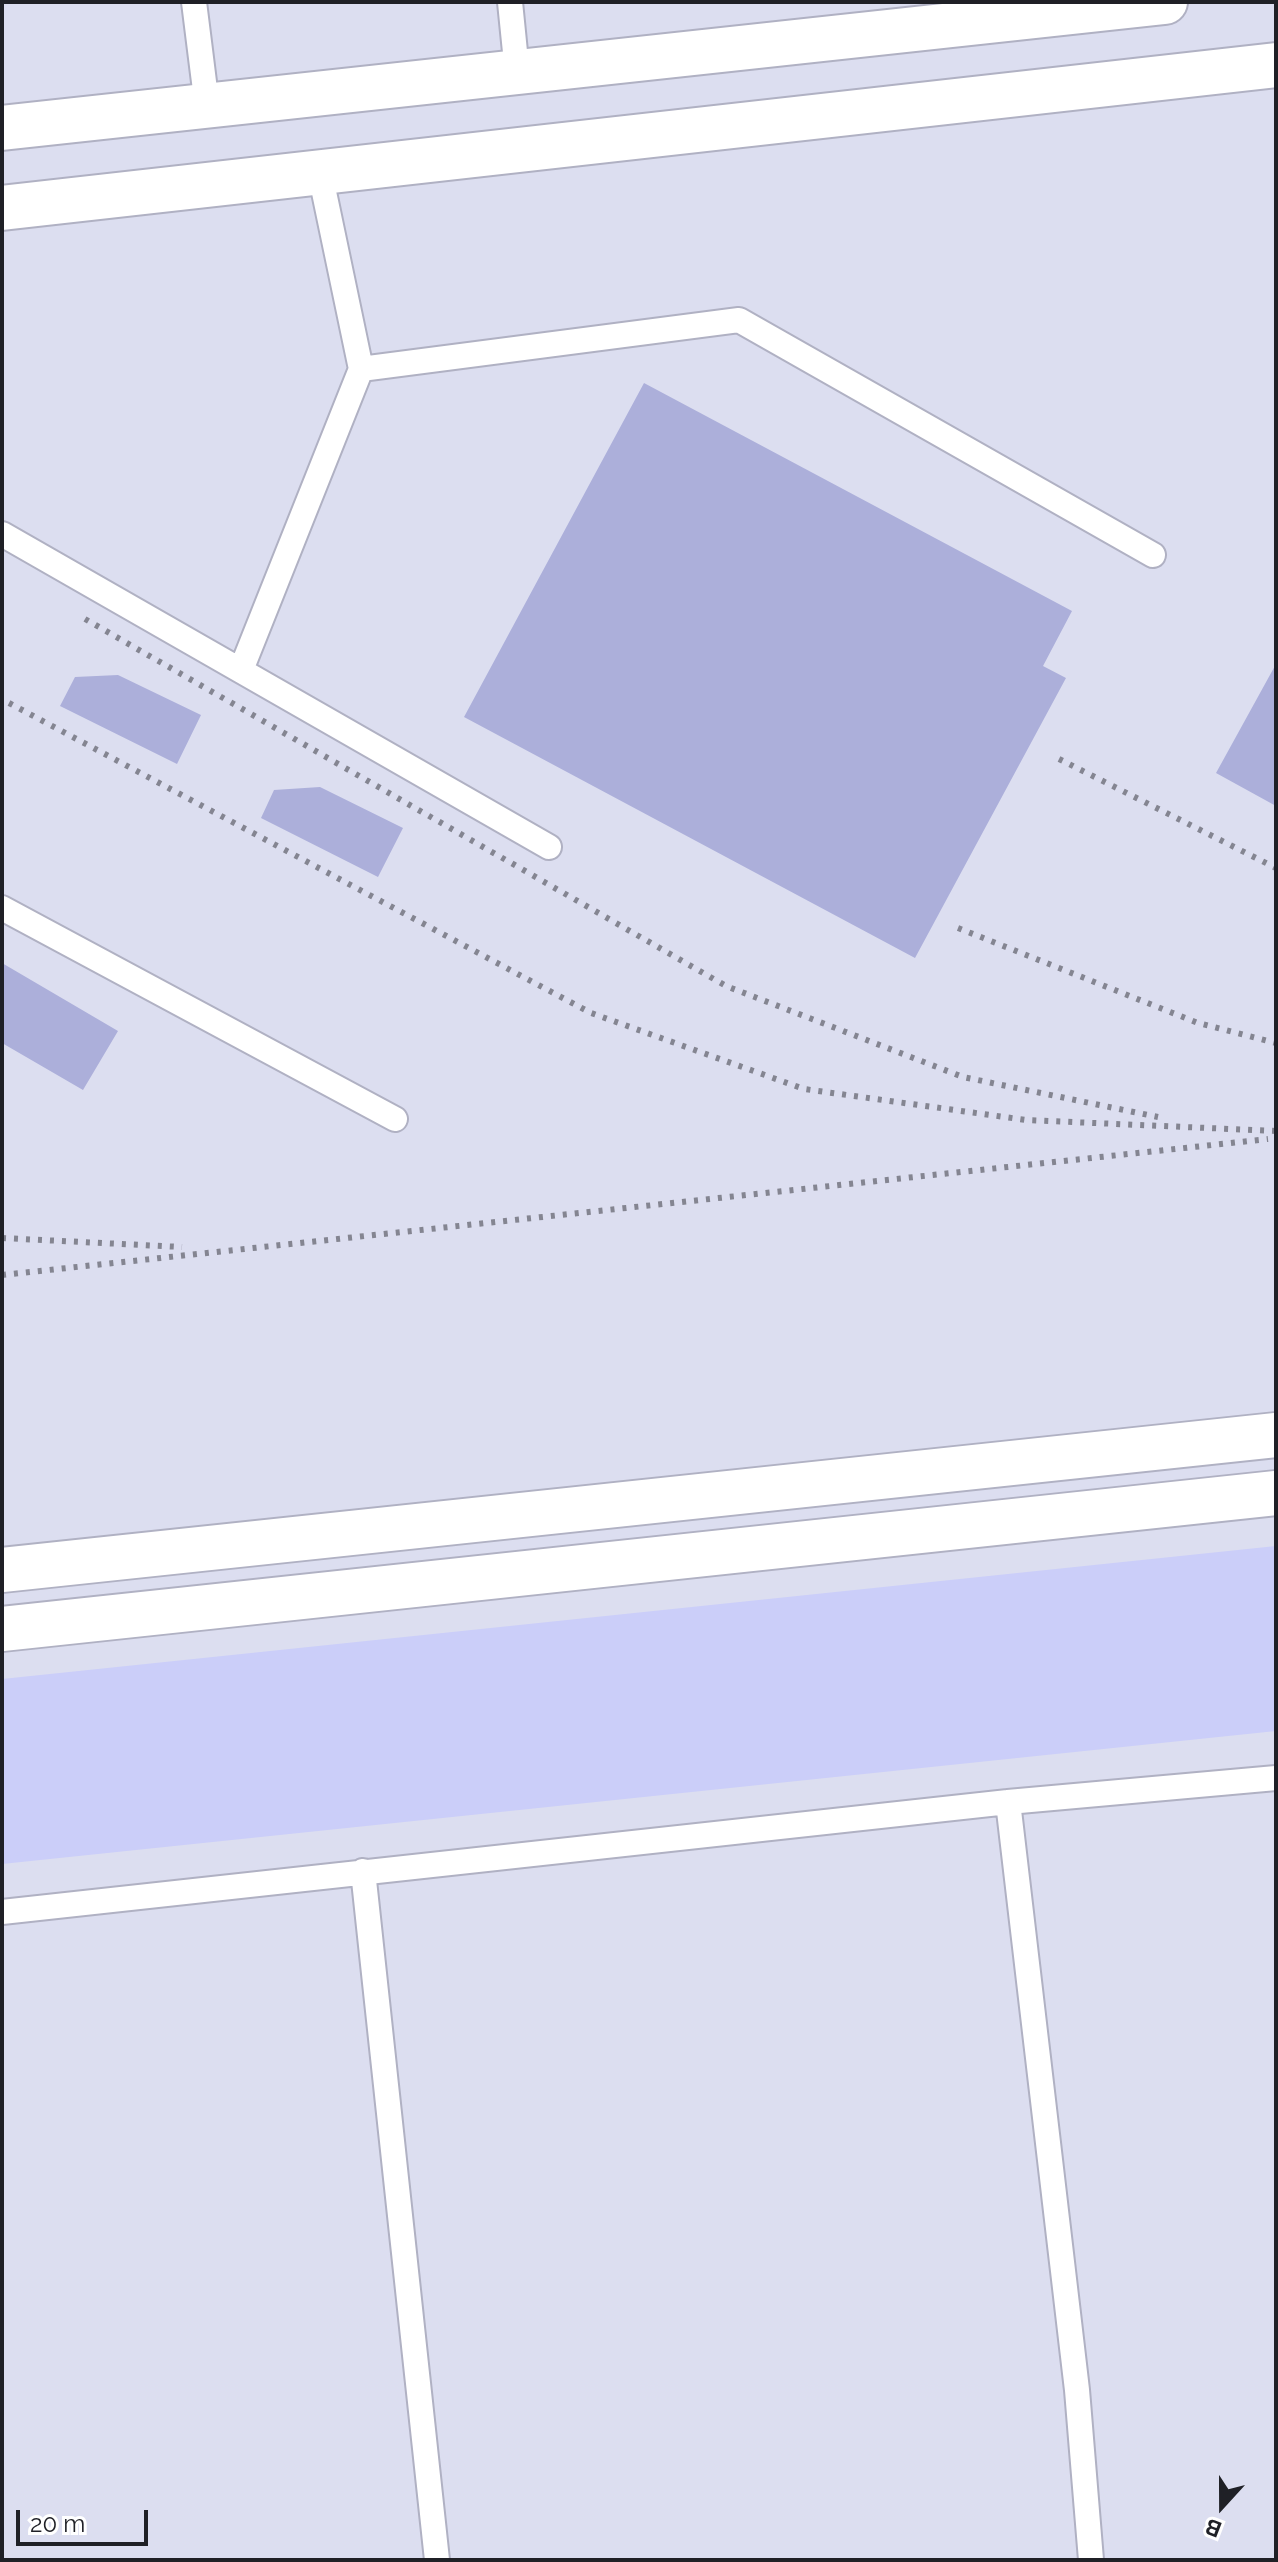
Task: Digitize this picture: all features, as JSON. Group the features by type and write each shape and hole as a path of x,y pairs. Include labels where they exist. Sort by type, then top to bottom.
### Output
{"street":[{"path":"2,128 1165,2"},
{"path":"2,208 1276,65"},
{"path":"2,1570 1276,1435"},
{"path":"2,1629 1276,1493"}],"lane":[{"path":"194,2 207,106"},
{"path":"510,2 517,72"},
{"path":"241,670 361,369 320,173"},
{"path":"361,369 739,320 1153,555"},
{"path":"2,534 549,847"},
{"path":"2,908 395,1119"},
{"path":"2,1912 1008,1802 1276,1778"},
{"path":"1008,1802 1077,2390 1091,2560"},
{"path":"363,1871 437,2560"}],"shaded area":[{"path":"1276,1546 1276,1731 2,1864 2,1679"}],"building":[{"path":"644,383 1072,611 1043,666 1066,678 915,958 464,717"},
{"path":"1276,664 1276,806 1216,773"},
{"path":"118,675 201,715 177,764 60,706 75,677"},
{"path":"320,787 403,828 378,877 261,818 274,790"},
{"path":"2,963 118,1031 83,1090 2,1043"}],"railway":[{"path":"85,619 726,986 963,1077 1158,1117"},
{"path":"9,703 591,1013 804,1089 1026,1120 1276,1131"},
{"path":"1059,759 1276,868"},
{"path":"958,928 1198,1023 1276,1043"},
{"path":"2,1275 1268,1139"},
{"path":"2,1238 182,1247"}]}
